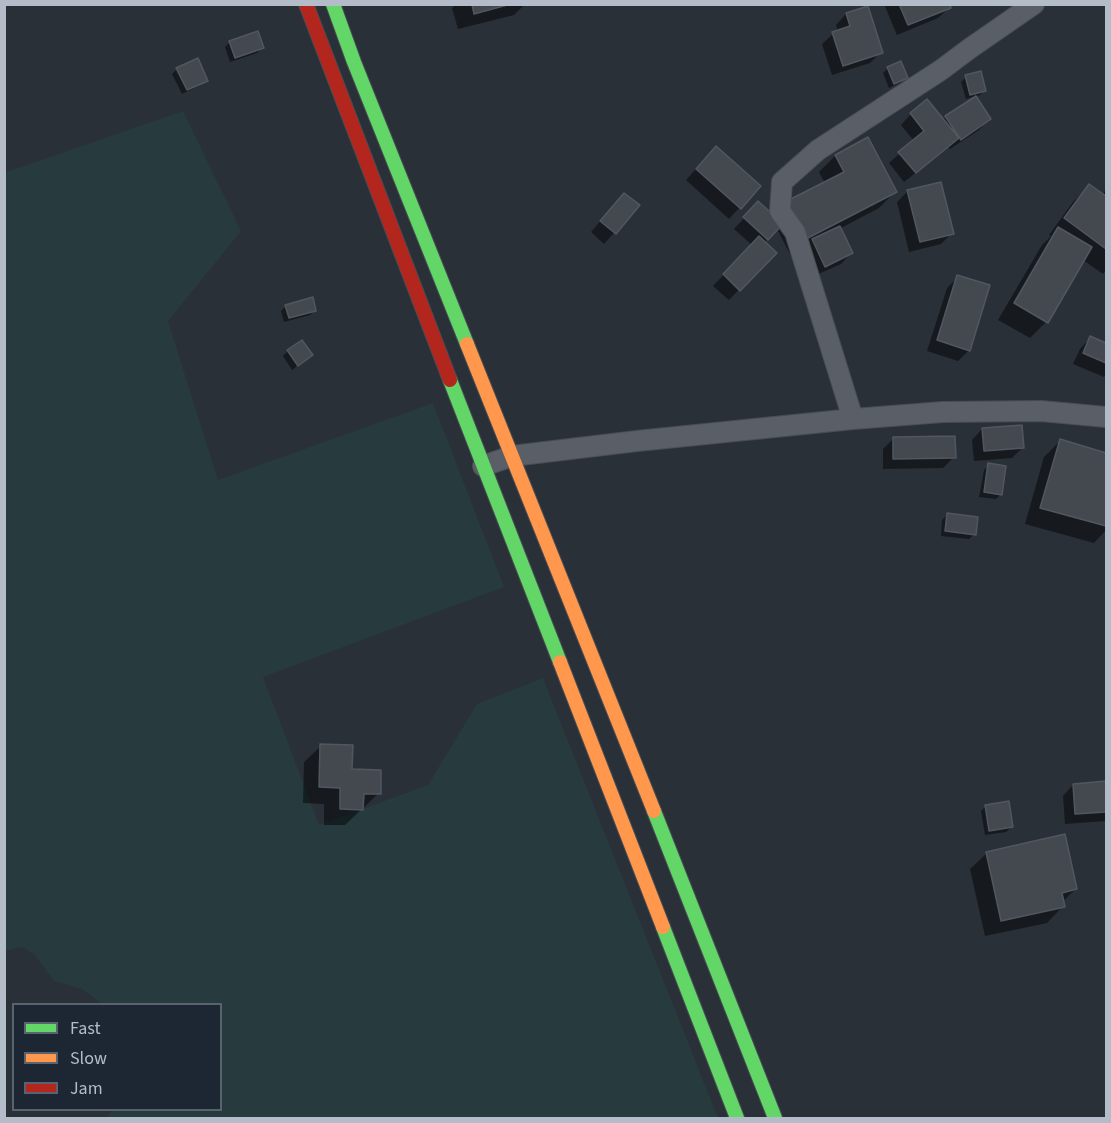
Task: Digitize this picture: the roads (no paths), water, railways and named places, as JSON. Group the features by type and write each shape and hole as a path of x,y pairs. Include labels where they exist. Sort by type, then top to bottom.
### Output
{"main road":[{"path":"306,4 737,1119"},
{"path":"333,4 354,62 775,1119"}],"street":[{"path":"853,419 795,232 780,211 782,183 818,150 942,70 1034,4"},
{"path":"483,466 512,456 853,419 943,412 1041,411 1107,417"}]}
